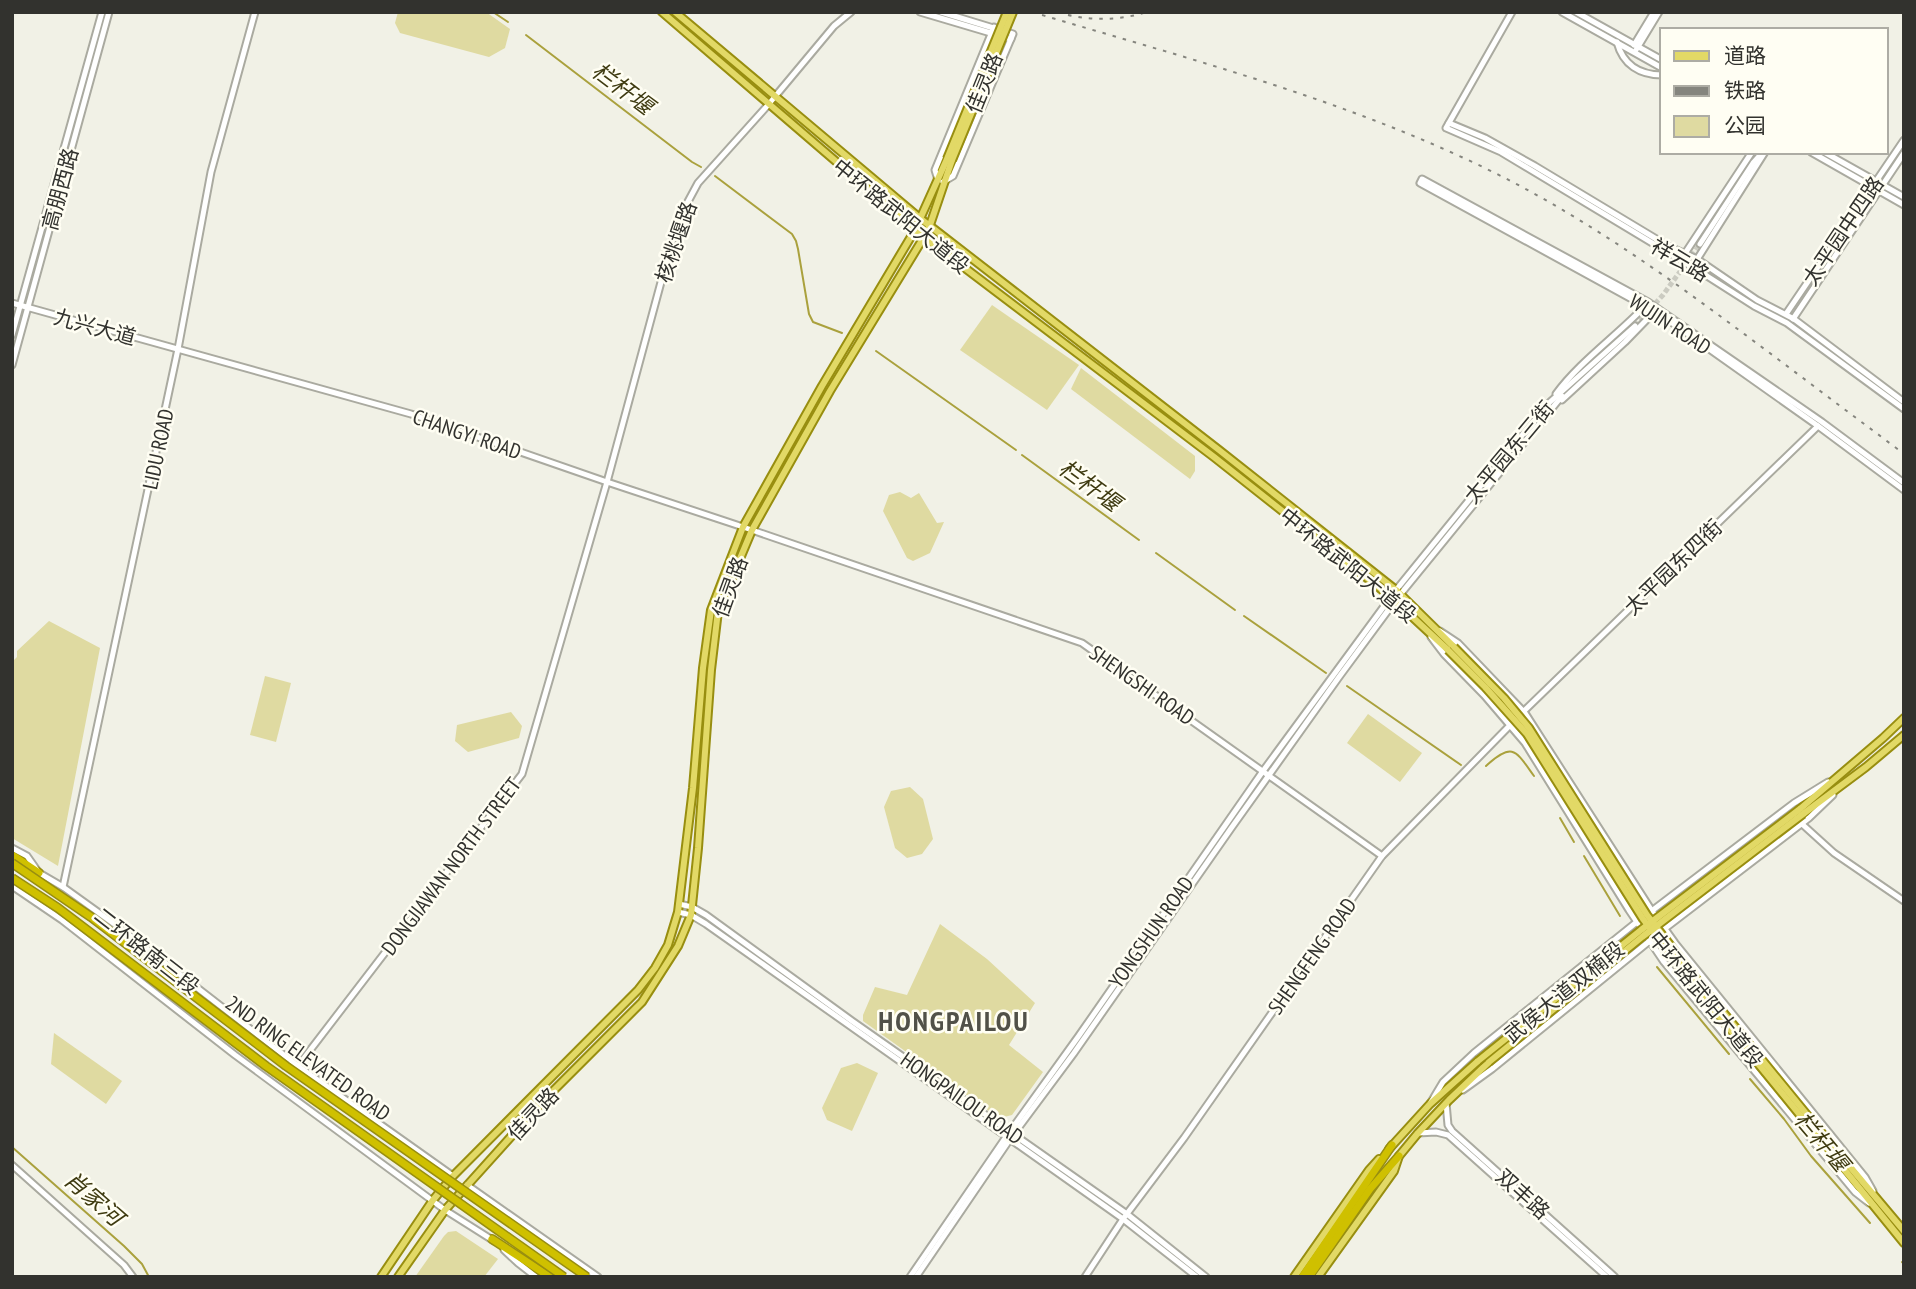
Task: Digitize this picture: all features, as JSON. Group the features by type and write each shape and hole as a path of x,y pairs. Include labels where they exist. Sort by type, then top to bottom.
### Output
{"highway":[{"path":"12,855 38,873"},
{"name":"2ND RING ELEVATED ROAD","path":"12,863 91,917 286,1066 587,1277"},
{"name":"2ND RING ELEVATED ROAD","path":"12,878 58,908 266,1066 564,1277"},
{"path":"1309,1277 1392,1145"},
{"path":"1302,1277 1368,1187 1399,1156"},
{"path":"492,1239 550,1277"}],"main road":[{"name":"中环路武阳大道段","path":"662,12 915,230 1214,457 1429,627"},
{"name":"中环路武阳大道段","path":"675,12 921,219 1398,592 1527,734 1643,919 1705,999 1877,1205 1904,1244"},
{"name":"佳灵路","path":"398,1277 445,1210 467,1185 544,1101 642,1002 678,946 692,911 718,611 752,530 830,391 930,225 941,181 1007,12"},
{"name":"佳灵路","path":"949,160 1013,12"},
{"name":"佳灵路","path":"381,1277 433,1200 453,1176 638,990 668,945 679,908 711,610 743,527 941,181"},
{"name":"武侯大道双楠段","path":"1318,1277 1394,1171 1399,1156 1418,1133 1489,1062 1802,811 1904,718"},
{"name":"武侯大道双楠段","path":"1294,1277 1369,1170 1430,1104 1478,1061 1641,930 1802,811 1841,786 1904,735"},
{"path":"453,1176 467,1185"},
{"name":"中环路武阳大道段","path":"1877,1205 1904,1231"}],"street":[{"name":"高朋西路","path":"12,335 102,12"},
{"name":"高朋西路","path":"12,365 108,12"},
{"name":"LIDU ROAD","path":"63,887 178,349 211,172 255,12"},
{"name":"核桃堰路","path":"607,482 674,234 684,209 698,183 775,98 834,26 851,12"},
{"path":"920,12 1013,34 953,176 941,181 935,170 993,30"},
{"path":"941,12 993,30"},
{"path":"1448,125 1512,12"},
{"path":"1562,12 1618,42 1660,59"},
{"path":"1576,12 1660,67"},
{"path":"1634,48 1654,12"},
{"path":"1634,48 1659,12"},
{"path":"1618,42 1620,53 1626,62 1648,75 1660,75"},
{"name":"祥云路","path":"1448,125 1485,138 1668,246 1697,260 1757,300 1794,318 1904,402"},
{"name":"祥云路","path":"1448,125 1501,152 1754,306 1787,323 1904,409"},
{"name":"太平园中四路","path":"1786,314 1878,186 1904,140"},
{"path":"1786,314 1787,323 1794,318 1878,186 1904,153"},
{"path":"1681,260 1753,154"},
{"path":"1753,163 1754,154"},
{"path":"1693,267 1702,246 1753,163 1762,154"},
{"path":"1702,246 1763,154"},
{"path":"1815,154 1904,197"},
{"path":"1828,154 1904,205"},
{"name":"WUJIN ROAD","path":"1421,181 1656,310 1904,483"},
{"path":"1693,240 1701,248 1702,246"},
{"name":"九兴大道","path":"12,303 178,349"},
{"path":"1552,404 1570,376 1646,304"},
{"path":"1552,404 1656,310"},
{"path":"1631,320 1637,327"},
{"name":"太平园东三街","path":"1552,404 1637,327"},
{"name":"CHANGYI ROAD","path":"178,349 411,414 752,530"},
{"name":"YONGSHUN ROAD","path":"909,1277 1266,773 1398,592 1552,404"},
{"name":"WUJIN ROAD","path":"1820,424 1904,490"},
{"name":"太平园东四街","path":"1524,711 1820,424"},
{"name":"DONGJIAWAN NORTH STREET","path":"298,1066 522,774 607,482"},
{"name":"SHENGSHI ROAD","path":"752,530 1082,643 1382,856"},
{"path":"1429,627 1458,642 1524,711 1651,911 1865,1177 1877,1205"},
{"path":"1429,627 1444,654 1525,743 1664,962 1855,1192 1877,1205"},
{"name":"SHENGFENG ROAD","path":"1085,1277 1125,1216 1184,1138 1382,856 1524,711"},
{"path":"1430,1104 1443,1082 1474,1054 1637,922 1794,803 1839,775"},
{"path":"1448,1102 1802,824 1841,786"},
{"path":"1802,824 1834,853 1904,901"},
{"name":"二环路南三段","path":"12,848 27,856 38,873 63,887 120,928 298,1066 453,1176"},
{"name":"二环路南三段","path":"12,886 62,920 235,1055 445,1210 492,1239 536,1277"},
{"name":"HONGPAILOU ROAD","path":"679,908 692,911 1125,1216 1206,1277"},
{"name":"双丰路","path":"1448,1102 1448,1125 1452,1131 1615,1277"},
{"name":"双丰路","path":"1418,1133 1436,1132 1448,1135 1608,1277"},
{"path":"916,1277 1010,1135"},
{"path":"12,1165 124,1265 133,1277"},
{"path":"467,1185 598,1277"},
{"name":"HONGPAILOU ROAD","path":"1125,1216 1197,1277"}],"green space":[{"path":"398,12 486,12 510,29 505,48 489,57 400,33 395,23"},
{"path":"992,305 1079,365 1047,410 960,350"},
{"path":"1081,368 1195,456 1195,471 1190,479 1071,389"},
{"path":"900,492 911,498 919,493 937,523 944,522 930,553 913,561 907,558 883,511 889,495"},
{"path":"49,621 100,648 58,866 12,838 12,662 17,657 17,651"},
{"path":"265,676 291,683 276,742 250,735"},
{"path":"511,712 522,726 519,738 468,752 455,741 457,725"},
{"path":"1368,714 1422,753 1400,782 1347,743"},
{"path":"910,787 923,799 933,839 922,854 907,858 895,848 884,807 891,791"},
{"path":"940,924 987,959 1035,1003 1009,1045 1043,1072 1012,1115 1000,1118 996,1116 863,1021 875,987 907,995"},
{"path":"54,1033 122,1081 106,1104 51,1064"},
{"path":"857,1063 878,1073 852,1131 827,1120 822,1108 841,1068"},
{"path":"456,1231 498,1259 484,1277 415,1277 444,1236 448,1232"}],"waterway":[{"name":"栏杆堰","path":"493,12 508,22"},
{"name":"栏杆堰","path":"526,35 701,167"},
{"name":"栏杆堰","path":"715,176 792,234 798,249 809,314 813,322 842,333"},
{"name":"栏杆堰","path":"876,351 1016,450"},
{"name":"栏杆堰","path":"1022,455 1139,540"},
{"name":"栏杆堰","path":"1156,553 1235,610"},
{"name":"栏杆堰","path":"1244,616 1326,673"},
{"name":"栏杆堰","path":"1347,686 1461,765"},
{"name":"栏杆堰","path":"1486,766 1502,754 1513,752 1523,760 1534,776"},
{"name":"栏杆堰","path":"1560,818 1574,842"},
{"name":"栏杆堰","path":"1584,856 1620,916"},
{"name":"栏杆堰","path":"1657,967 1729,1054"},
{"name":"栏杆堰","path":"1750,1079 1811,1156 1870,1223"},
{"name":"肖家河","path":"12,1147 124,1246 142,1264 149,1277"}],"tunnel":[{"path":"1635,326 1663,295 1700,244"}],"railway":[{"path":"1032,12 1209,64 1325,102 1439,147 1495,173 1579,220 1660,273 1904,454"},
{"path":"1068,15 1108,19 1147,12"}],"district":[{"name":"HONGPAILOU","path":"954,1020"}]}
